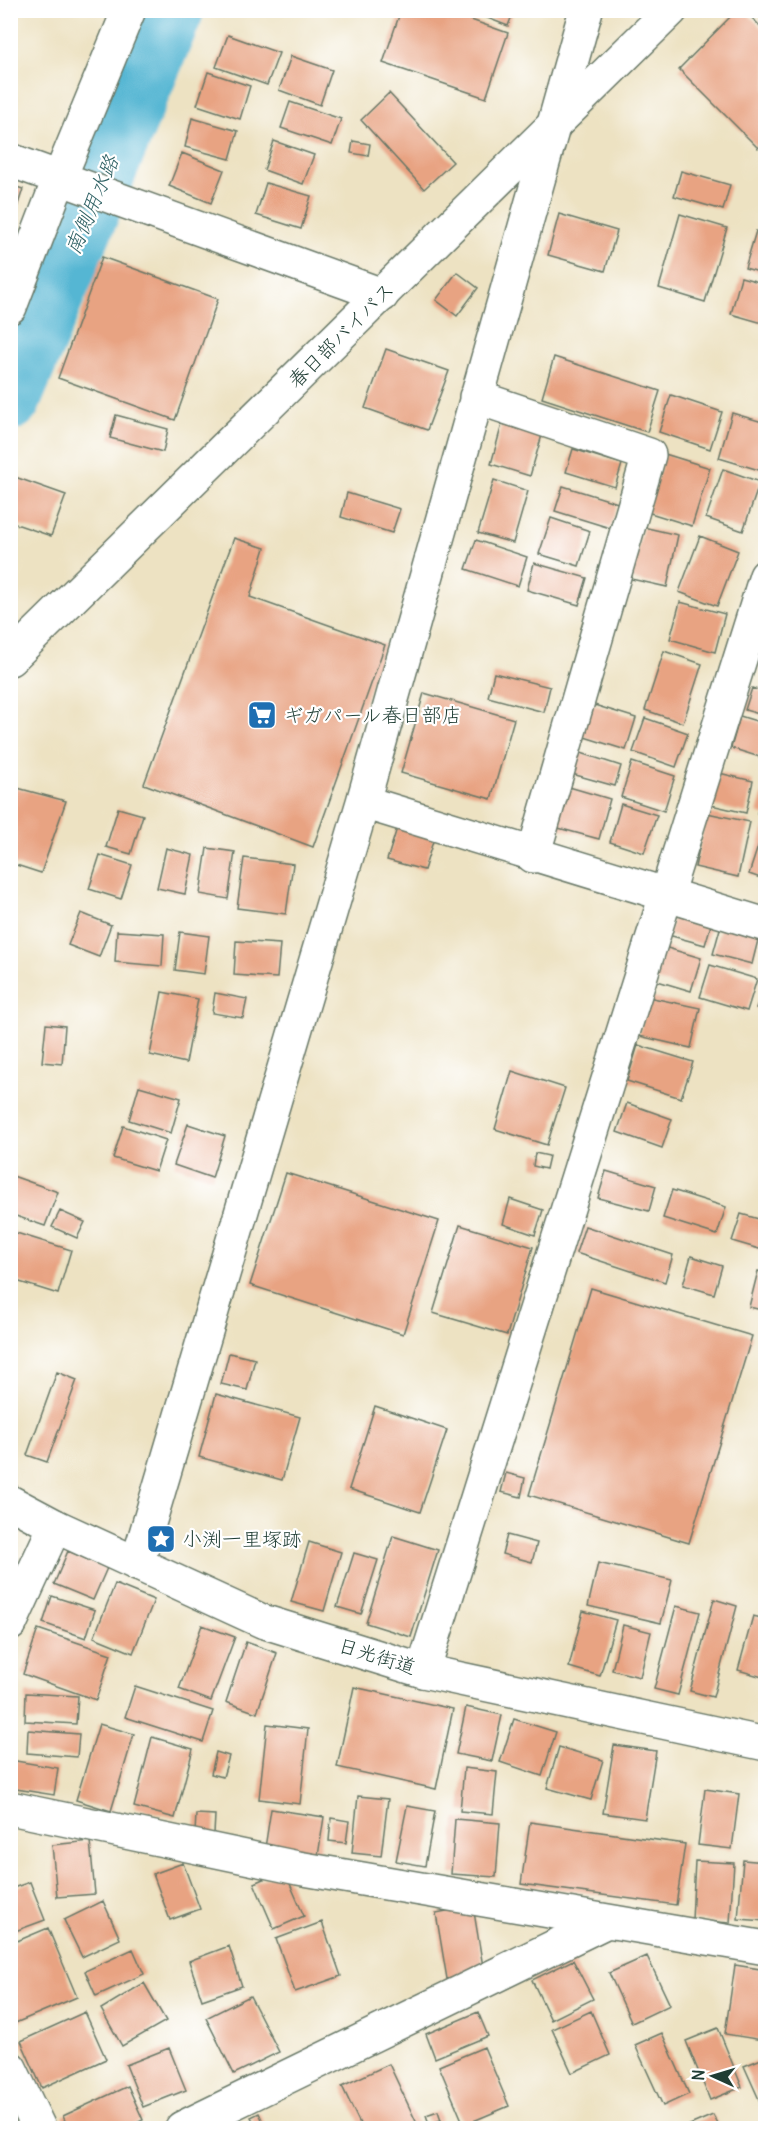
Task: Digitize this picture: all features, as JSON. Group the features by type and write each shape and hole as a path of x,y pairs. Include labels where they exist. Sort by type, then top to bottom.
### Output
{"main road":[{"path":"10,307 71,181 129,10"},
{"path":"137,1564 363,802 552,124 586,10"},
{"name":"春日部バイパス","path":"10,659 382,295 552,124 671,10"},
{"path":"10,160 382,295"},
{"path":"476,397 649,455 533,856"},
{"path":"423,1671 765,576"},
{"path":"363,802 666,897 765,925"},
{"name":"日光街道","path":"10,1502 55,1526 262,1621 423,1671 765,1744"},
{"path":"10,1624 55,1526"},
{"path":"10,1808 298,1868 765,1948"},
{"path":"182,2128 235,2117 605,1922"},
{"path":"10,2068 39,2128"}],"building":[{"path":"401,10 443,10 508,33 486,98 383,63"},
{"path":"467,10 514,10 508,26"},
{"path":"737,10 744,10 766,32 766,140 758,148 679,69"},
{"path":"228,35 279,53 267,85 216,67"},
{"path":"291,56 332,70 320,105 279,90"},
{"path":"208,72 250,86 240,119 197,105"},
{"path":"389,93 453,162 424,189 361,120"},
{"path":"290,102 341,119 332,145 281,128"},
{"path":"192,118 238,131 230,159 185,147"},
{"path":"274,141 314,155 303,184 264,170"},
{"path":"353,141 370,144 368,156 351,153"},
{"path":"182,153 224,170 211,203 169,186"},
{"path":"681,171 730,185 723,210 674,196"},
{"path":"266,183 311,196 301,229 256,215"},
{"path":"10,185 23,189 11,226 10,226"},
{"path":"559,214 617,231 605,271 548,255"},
{"path":"680,214 727,228 705,302 659,288"},
{"path":"756,231 766,234 766,274 745,268"},
{"path":"102,257 218,299 175,420 58,378"},
{"path":"457,272 478,288 457,316 436,300"},
{"path":"741,277 766,284 766,324 731,314"},
{"path":"386,349 449,371 427,430 365,408"},
{"path":"554,357 660,391 647,432 542,398"},
{"path":"671,395 722,412 710,449 659,432"},
{"path":"732,413 766,423 766,448 759,470 719,458"},
{"path":"116,415 168,429 163,452 110,438"},
{"path":"502,424 542,435 530,476 491,464"},
{"path":"573,449 622,464 615,487 566,472"},
{"path":"665,454 710,468 692,526 647,512"},
{"path":"723,469 760,482 743,531 706,518"},
{"path":"15,477 66,495 51,536 10,522 10,489"},
{"path":"494,480 528,491 513,543 478,533"},
{"path":"563,486 618,503 610,528 555,511"},
{"path":"347,493 400,509 392,533 341,517"},
{"path":"551,518 590,531 579,566 539,554"},
{"path":"643,527 678,535 667,587 631,579"},
{"path":"700,536 738,551 717,606 679,592"},
{"path":"234,538 265,548 250,597 385,645 313,847 144,784"},
{"path":"476,540 527,557 518,586 466,569"},
{"path":"534,563 587,578 579,605 527,590"},
{"path":"680,602 725,614 715,652 670,639"},
{"path":"664,651 702,664 683,723 645,710"},
{"path":"494,673 550,687 544,712 488,697"},
{"path":"752,688 766,693 766,716 745,710"},
{"path":"424,693 514,719 491,799 401,773"},
{"path":"588,703 636,718 626,750 578,735"},
{"path":"740,716 766,724 766,759 731,748"},
{"path":"645,718 688,733 676,767 633,752"},
{"path":"578,752 621,766 615,786 572,774"},
{"path":"632,762 675,776 664,811 621,797"},
{"path":"719,773 753,781 746,813 711,805"},
{"path":"559,784 610,799 599,839 547,825"},
{"path":"10,786 66,801 41,873 10,863"},
{"path":"766,787 766,816 757,813"},
{"path":"621,804 657,815 644,853 610,842"},
{"path":"118,808 143,815 131,854 106,847"},
{"path":"707,813 750,822 738,877 695,867"},
{"path":"398,825 435,835 424,870 387,860"},
{"path":"764,828 766,829 766,880 749,874"},
{"path":"166,848 193,855 185,894 157,888"},
{"path":"207,848 235,852 228,899 200,894"},
{"path":"100,855 132,865 121,899 89,889"},
{"path":"244,858 293,864 286,914 237,908"},
{"path":"676,907 713,918 705,945 668,935"},
{"path":"81,913 111,925 99,957 68,945"},
{"path":"723,918 761,928 752,964 713,954"},
{"path":"117,931 164,934 162,966 115,962"},
{"path":"180,932 209,936 204,974 175,970"},
{"path":"236,941 280,944 277,978 234,975"},
{"path":"664,947 701,958 691,991 654,980"},
{"path":"710,965 757,979 747,1011 700,997"},
{"path":"766,982 766,1012 756,1008"},
{"path":"162,992 198,999 186,1063 150,1055"},
{"path":"215,993 247,999 243,1018 212,1013"},
{"path":"648,997 700,1008 691,1048 639,1036"},
{"path":"46,1024 65,1026 62,1064 42,1062"},
{"path":"638,1045 693,1062 681,1098 627,1081"},
{"path":"512,1071 565,1088 547,1145 495,1129"},
{"path":"139,1086 181,1098 171,1133 129,1120"},
{"path":"627,1103 672,1119 662,1148 617,1132"},
{"path":"188,1124 225,1136 212,1178 174,1165"},
{"path":"123,1126 166,1140 156,1171 113,1158"},
{"path":"535,1153 549,1156 546,1169 533,1166"},
{"path":"606,1171 656,1186 649,1211 598,1198"},
{"path":"286,1173 439,1221 403,1334 250,1285"},
{"path":"10,1175 58,1192 45,1226 10,1214"},
{"path":"672,1190 726,1207 717,1235 663,1218"},
{"path":"510,1199 543,1210 535,1235 503,1224"},
{"path":"60,1211 85,1222 77,1238 52,1227"},
{"path":"741,1214 766,1221 766,1251 732,1241"},
{"path":"460,1225 533,1247 507,1335 433,1313"},
{"path":"585,1226 673,1255 665,1282 576,1253"},
{"path":"10,1231 71,1250 58,1294 10,1279"},
{"path":"691,1256 722,1266 714,1294 683,1285"},
{"path":"758,1271 766,1273 766,1311 749,1307"},
{"path":"591,1288 752,1336 689,1543 529,1495"},
{"path":"229,1353 255,1359 247,1390 221,1384"},
{"path":"57,1372 77,1380 47,1462 27,1455"},
{"path":"216,1394 300,1417 282,1480 199,1457"},
{"path":"375,1406 447,1430 420,1512 349,1489"},
{"path":"506,1473 525,1478 521,1497 501,1492"},
{"path":"507,1535 537,1543 532,1562 502,1554"},
{"path":"393,1536 438,1550 411,1637 366,1623"},
{"path":"309,1542 341,1552 324,1611 291,1602"},
{"path":"68,1551 107,1568 93,1600 54,1584"},
{"path":"354,1553 378,1560 361,1614 337,1607"},
{"path":"598,1563 672,1580 661,1623 588,1606"},
{"path":"115,1584 154,1600 133,1653 94,1637"},
{"path":"52,1596 95,1610 86,1638 43,1623"},
{"path":"714,1599 737,1606 713,1697 690,1691"},
{"path":"676,1606 700,1612 678,1695 654,1689"},
{"path":"583,1611 616,1620 600,1676 569,1667"},
{"path":"753,1616 766,1619 766,1678 738,1670"},
{"path":"202,1625 235,1637 211,1701 179,1689"},
{"path":"623,1625 651,1632 640,1677 612,1670"},
{"path":"38,1629 111,1654 96,1700 23,1674"},
{"path":"246,1642 277,1653 257,1713 226,1702"},
{"path":"135,1686 213,1711 203,1742 125,1717"},
{"path":"354,1687 453,1709 436,1789 337,1767"},
{"path":"26,1693 78,1696 76,1724 25,1721"},
{"path":"466,1707 502,1715 492,1761 456,1754"},
{"path":"514,1719 556,1732 542,1776 500,1762"},
{"path":"99,1724 134,1734 111,1811 76,1800"},
{"path":"267,1724 308,1729 300,1804 259,1799"},
{"path":"28,1730 79,1734 77,1757 27,1753"},
{"path":"152,1737 193,1749 175,1818 134,1807"},
{"path":"614,1745 656,1751 645,1819 603,1813"},
{"path":"559,1747 603,1760 591,1800 547,1788"},
{"path":"216,1752 229,1756 223,1777 211,1774"},
{"path":"10,1760 58,1768 54,1795 10,1788"},
{"path":"464,1768 497,1772 493,1814 460,1811"},
{"path":"705,1789 739,1794 732,1849 698,1845"},
{"path":"358,1796 388,1799 381,1856 352,1853"},
{"path":"407,1806 435,1811 425,1866 396,1861"},
{"path":"271,1809 324,1817 318,1856 265,1848"},
{"path":"196,1814 215,1815 214,1834 195,1833"},
{"path":"331,1818 349,1821 346,1843 329,1841"},
{"path":"455,1819 500,1823 496,1877 451,1874"},
{"path":"530,1822 685,1844 676,1905 521,1884"},
{"path":"90,1841 95,1894 57,1897 52,1845"},
{"path":"743,1860 766,1862 766,1921 738,1919"},
{"path":"695,1861 734,1863 730,1923 692,1920"},
{"path":"183,1863 200,1909 170,1920 153,1874"},
{"path":"284,1870 304,1916 274,1929 254,1883"},
{"path":"30,1882 45,1920 10,1933 10,1889"},
{"path":"103,1901 120,1939 82,1957 64,1920"},
{"path":"473,1906 484,1973 447,1979 436,1913"},
{"path":"322,1922 341,1976 295,1992 276,1939"},
{"path":"48,1928 77,1997 13,2024 10,2018 10,1944"},
{"path":"229,1946 242,1986 202,2000 189,1961"},
{"path":"133,1949 144,1974 96,1996 85,1971"},
{"path":"647,1956 670,2005 632,2023 609,1973"},
{"path":"573,1960 593,1999 551,2020 532,1980"},
{"path":"735,1965 766,1970 766,2012 762,2040 725,2034"},
{"path":"144,1983 166,2021 122,2046 101,2009"},
{"path":"250,1996 279,2052 234,2074 206,2018"},
{"path":"591,2011 610,2055 572,2073 552,2029"},
{"path":"85,2012 106,2059 42,2088 21,2041"},
{"path":"478,2012 488,2036 435,2058 426,2034"},
{"path":"718,2028 742,2087 710,2100 686,2041"},
{"path":"662,2033 689,2094 663,2106 635,2045"},
{"path":"484,2047 509,2106 464,2125 439,2066"},
{"path":"169,2048 186,2090 143,2107 126,2065"},
{"path":"766,2057 766,2115 744,2066"},
{"path":"389,2064 419,2128 362,2128 342,2086"},
{"path":"128,2086 143,2120 126,2128 68,2128 63,2116"},
{"path":"438,2111 441,2120 429,2124 426,2115"},
{"path":"259,2113 266,2128 257,2128 251,2117"},
{"path":"713,2115 720,2128 683,2128"}],"waterway":[{"name":"南側用水路","path":"10,400 173,10"}],"place":[{"name":"ギガパール春日部店","path":"262,715"},
{"name":"小渕一里塚跡","path":"161,1539"}]}
